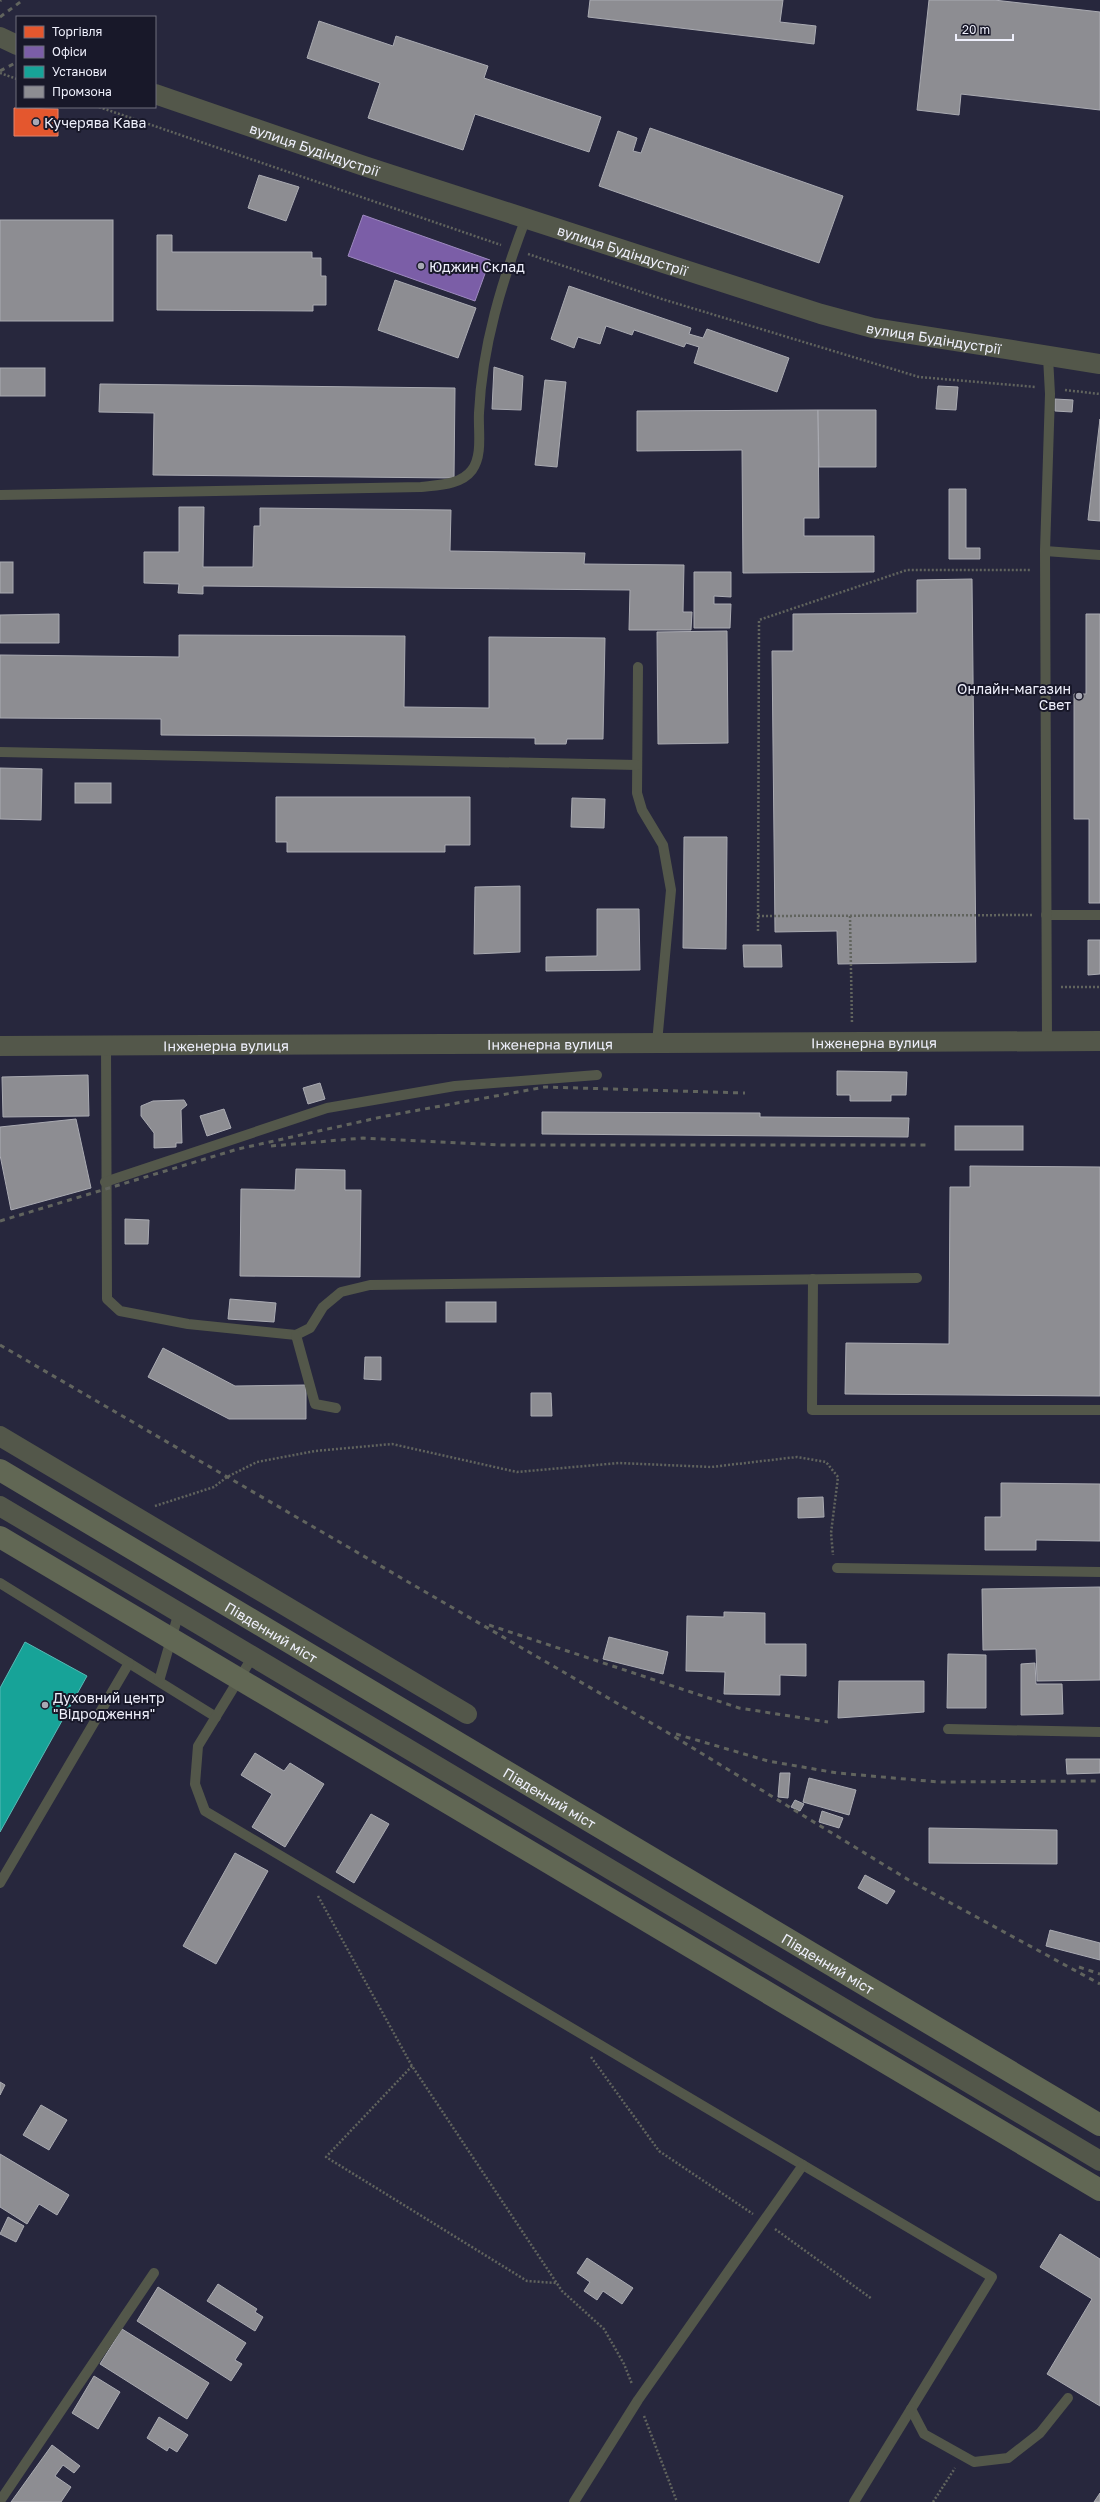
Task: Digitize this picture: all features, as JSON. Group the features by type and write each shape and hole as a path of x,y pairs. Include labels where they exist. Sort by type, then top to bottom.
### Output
{"highway":[{"name":"Південний міст","path":"0,1470 1100,2125"},
{"path":"0,1537 1100,2190"}],"street":[{"path":"0,38 16,45"},
{"name":"вулиця Будіндустрії","path":"156,94 526,218 821,314 858,324 1048,357 1100,364"},
{"name":"Інженерна вулиця","path":"0,1046 106,1044 1100,1041"},
{"path":"0,1436 467,1714"},
{"path":"0,1506 1100,2160"}],"lane":[{"path":"0,495 421,487 457,482 472,470 479,452 482,369 498,300 514,249 526,218"},
{"path":"1047,1041 1045,551 1050,388 1048,357"},
{"path":"1045,551 1100,555"},
{"path":"638,667 637,793 642,810 663,845 671,890 657,1042"},
{"path":"0,752 637,765"},
{"path":"1046,915 1100,915"},
{"path":"106,1044 105,1182 107,1298 120,1311 188,1324 296,1335 310,1328 323,1307 341,1292 370,1285 917,1278"},
{"path":"105,1182 327,1108 455,1086 597,1075"},
{"path":"813,1279 812,1410 1100,1410"},
{"path":"296,1335 315,1404 336,1408"},
{"path":"837,1568 1100,1572"},
{"path":"0,1584 216,1717"},
{"path":"159,1681 179,1612"},
{"path":"253,1656 198,1746 195,1784 205,1811 992,2278 854,2502"},
{"path":"0,1884 129,1663"},
{"path":"948,1730 1100,1732"},
{"path":"574,2502 638,2400 803,2165"},
{"path":"0,2502 154,2273"},
{"path":"911,2409 924,2434 974,2462 1008,2458 1040,2433 1068,2398"}],"path":[{"path":"0,73 16,79"},
{"path":"102,108 662,298 919,377 1050,388 1100,394"},
{"path":"758,931 759,620 907,570 1045,570"},
{"path":"758,916 1046,915"},
{"path":"850,916 852,1030"},
{"path":"1047,987 1100,987"},
{"path":"150,1508 214,1487 227,1477 257,1462 315,1451 392,1444 517,1472 619,1463 711,1467 798,1457 826,1462 838,1477 831,1533 833,1553 837,1568"},
{"path":"318,1895 412,2066 556,2284 562,2292 604,2329 624,2364 677,2502"},
{"path":"590,2056 659,2151 763,2221 872,2300"},
{"path":"412,2066 326,2157 527,2281 556,2284"},
{"path":"933,2502 962,2456"}],"shaded area":[{"path":"0,0 1100,0 1100,2502 0,2502"}],"building: Торгівля":[{"name":"Кучерява Кава","path":"14,108 58,109 58,136 14,136"}],"building: Офіси":[{"path":"363,215 490,260 475,301 348,256"}],"building: Установи":[{"path":"25,1642 87,1676 0,1832 0,1688"}],"building: Промзона":[{"path":"590,0 783,0 780,22 816,26 814,44 588,17"},
{"path":"929,0 994,0 1100,12 1100,110 961,94 959,115 917,110"},
{"path":"319,21 393,46 396,36 488,66 484,78 601,117 589,152 475,114 463,150 368,118 380,83 307,58"},
{"path":"650,128 843,196 819,263 599,186 618,131 637,138 633,151 641,153"},
{"path":"259,175 299,187 286,221 248,208"},
{"path":"0,220 113,220 113,321 0,321"},
{"path":"157,235 172,235 172,252 312,252 312,258 321,258 321,276 326,276 326,305 313,305 313,311 157,310"},
{"path":"395,280 476,308 458,358 378,330"},
{"path":"569,286 691,328 689,334 703,338 707,329 789,358 777,392 694,363 699,347 686,343 684,347 634,330 632,335 606,326 600,344 578,337 574,348 551,339"},
{"path":"494,367 523,376 521,410 492,409"},
{"path":"0,368 45,368 45,396 0,396"},
{"path":"545,380 566,382 557,467 535,465"},
{"path":"100,384 455,388 454,478 153,475 154,413 99,412"},
{"path":"938,386 958,387 956,410 936,409"},
{"path":"1055,399 1073,400 1072,412 1055,411"},
{"path":"818,410 819,518 804,518 804,536 874,536 874,572 743,573 742,450 637,451 637,411"},
{"path":"818,410 876,410 876,467 819,467"},
{"path":"1100,419 1100,521 1088,520"},
{"path":"949,489 966,489 966,548 980,548 980,559 949,559"},
{"path":"179,507 204,507 203,567 253,567 254,526 260,526 260,508 451,510 450,551 585,553 584,564 684,565 683,612 692,612 691,630 629,630 630,590 203,586 203,594 178,593 179,584 144,583 144,552 179,552"},
{"path":"0,562 13,562 13,593 0,593"},
{"path":"694,572 731,572 731,597 714,596 714,604 731,604 730,628 694,628"},
{"path":"972,579 976,962 838,964 837,931 775,932 772,651 793,651 793,614 917,613 917,580"},
{"path":"59,614 59,643 0,643 0,615"},
{"path":"1086,614 1100,614 1100,903 1089,903 1089,819 1074,819 1074,694 1086,694"},
{"path":"727,631 728,743 658,744 657,632"},
{"path":"179,635 405,636 404,707 489,708 489,637 605,638 603,739 567,739 566,744 535,744 535,738 161,735 161,719 0,718 0,655 179,657"},
{"path":"0,768 42,769 41,820 0,819"},
{"path":"75,783 111,783 111,803 75,803"},
{"path":"276,797 470,797 470,845 445,845 445,852 287,852 287,842 276,842"},
{"path":"572,798 605,799 604,828 571,827"},
{"path":"684,837 727,837 726,949 683,948"},
{"path":"520,886 520,952 474,954 475,887"},
{"path":"597,909 639,909 640,970 546,971 546,957 597,956"},
{"path":"1088,940 1100,940 1100,974 1088,975"},
{"path":"743,945 781,945 782,967 744,967"},
{"path":"837,1071 907,1072 906,1095 891,1095 891,1101 850,1101 850,1095 837,1095"},
{"path":"88,1075 89,1116 3,1117 2,1077"},
{"path":"320,1083 325,1099 308,1104 303,1088"},
{"path":"184,1100 187,1105 181,1110 182,1143 176,1143 176,1147 154,1148 154,1133 141,1116 141,1106 153,1101"},
{"path":"224,1109 231,1128 207,1136 200,1116"},
{"path":"542,1112 760,1113 760,1117 909,1118 908,1137 542,1134"},
{"path":"76,1119 91,1188 11,1210 0,1155 0,1127"},
{"path":"955,1126 1023,1126 1023,1150 955,1150"},
{"path":"970,1166 1100,1167 1100,1396 845,1394 846,1343 949,1344 950,1187 970,1187"},
{"path":"296,1169 345,1170 345,1190 361,1190 360,1277 240,1276 241,1189 295,1190"},
{"path":"125,1219 149,1220 148,1244 125,1244"},
{"path":"230,1299 276,1303 274,1322 228,1319"},
{"path":"446,1302 496,1302 496,1322 446,1322"},
{"path":"163,1348 235,1386 306,1385 306,1419 229,1419 148,1377"},
{"path":"365,1357 381,1357 381,1380 364,1379"},
{"path":"531,1393 551,1393 552,1416 531,1416"},
{"path":"1001,1483 1100,1484 1100,1541 1036,1540 1036,1550 985,1550 985,1517 1001,1517"},
{"path":"823,1497 824,1517 798,1518 798,1498"},
{"path":"1100,1587 1100,1680 1037,1681 1036,1649 983,1650 982,1589"},
{"path":"724,1612 765,1613 765,1644 806,1644 806,1676 780,1675 780,1695 724,1694 725,1672 686,1671 687,1616 724,1617"},
{"path":"609,1637 668,1652 663,1674 603,1659"},
{"path":"948,1654 986,1655 986,1708 947,1708"},
{"path":"1035,1663 1036,1684 1062,1684 1063,1714 1021,1715 1021,1664"},
{"path":"839,1681 924,1681 924,1712 838,1718"},
{"path":"255,1753 284,1771 290,1763 324,1784 285,1847 252,1827 272,1794 241,1775"},
{"path":"1066,1759 1100,1759 1100,1773 1067,1774"},
{"path":"780,1773 790,1773 788,1798 778,1797"},
{"path":"809,1778 856,1790 849,1815 803,1802"},
{"path":"795,1800 804,1804 800,1811 791,1807"},
{"path":"822,1811 843,1818 839,1828 819,1822"},
{"path":"371,1814 389,1824 354,1883 336,1872"},
{"path":"929,1828 1057,1830 1057,1864 929,1863"},
{"path":"235,1853 268,1871 216,1964 183,1946"},
{"path":"865,1875 895,1891 887,1904 858,1888"},
{"path":"1050,1930 1100,1943 1100,1960 1046,1946"},
{"path":"0,2082 5,2085 0,2095"},
{"path":"41,2105 67,2120 49,2150 23,2135"},
{"path":"0,2154 69,2195 57,2215 39,2204 27,2224 0,2207"},
{"path":"8,2217 24,2226 16,2242 0,2234"},
{"path":"1060,2234 1100,2259 1100,2406 1047,2374 1092,2299 1040,2267"},
{"path":"587,2258 633,2288 622,2304 603,2291 597,2300 584,2291 590,2282 577,2273"},
{"path":"218,2284 257,2309 255,2312 263,2317 255,2331 207,2301"},
{"path":"158,2287 246,2343 235,2360 242,2364 231,2381 137,2321"},
{"path":"122,2329 209,2383 187,2419 100,2364"},
{"path":"94,2376 120,2392 98,2429 72,2413"},
{"path":"159,2417 188,2435 177,2452 169,2447 167,2451 147,2438"},
{"path":"52,2445 80,2466 74,2473 63,2465 55,2476 71,2487 61,2502 11,2502"},
{"path":"1100,2493 1100,2502 1094,2502"}],"railway":[{"path":"0,17 23,0"},
{"path":"0,71 16,63"},
{"path":"0,1221 238,1149 386,1116 545,1087 745,1093"},
{"path":"271,1146 363,1138 498,1145 930,1145"},
{"path":"0,1345 665,1731 912,1882 1100,1984"},
{"path":"489,1625 739,1708 828,1722"},
{"path":"676,1734 768,1761 837,1773 939,1782 1100,1781"},
{"path":"1079,1967 1100,1974"}],"place":[{"name":"Кучерява Кава","path":"36,122"},
{"name":"Юджин Склад","path":"421,266"},
{"name":"Онлайн-магазин Свет","path":"1079,696"},
{"name":"Духовний центр \"Відродження\"","path":"45,1705"}]}
